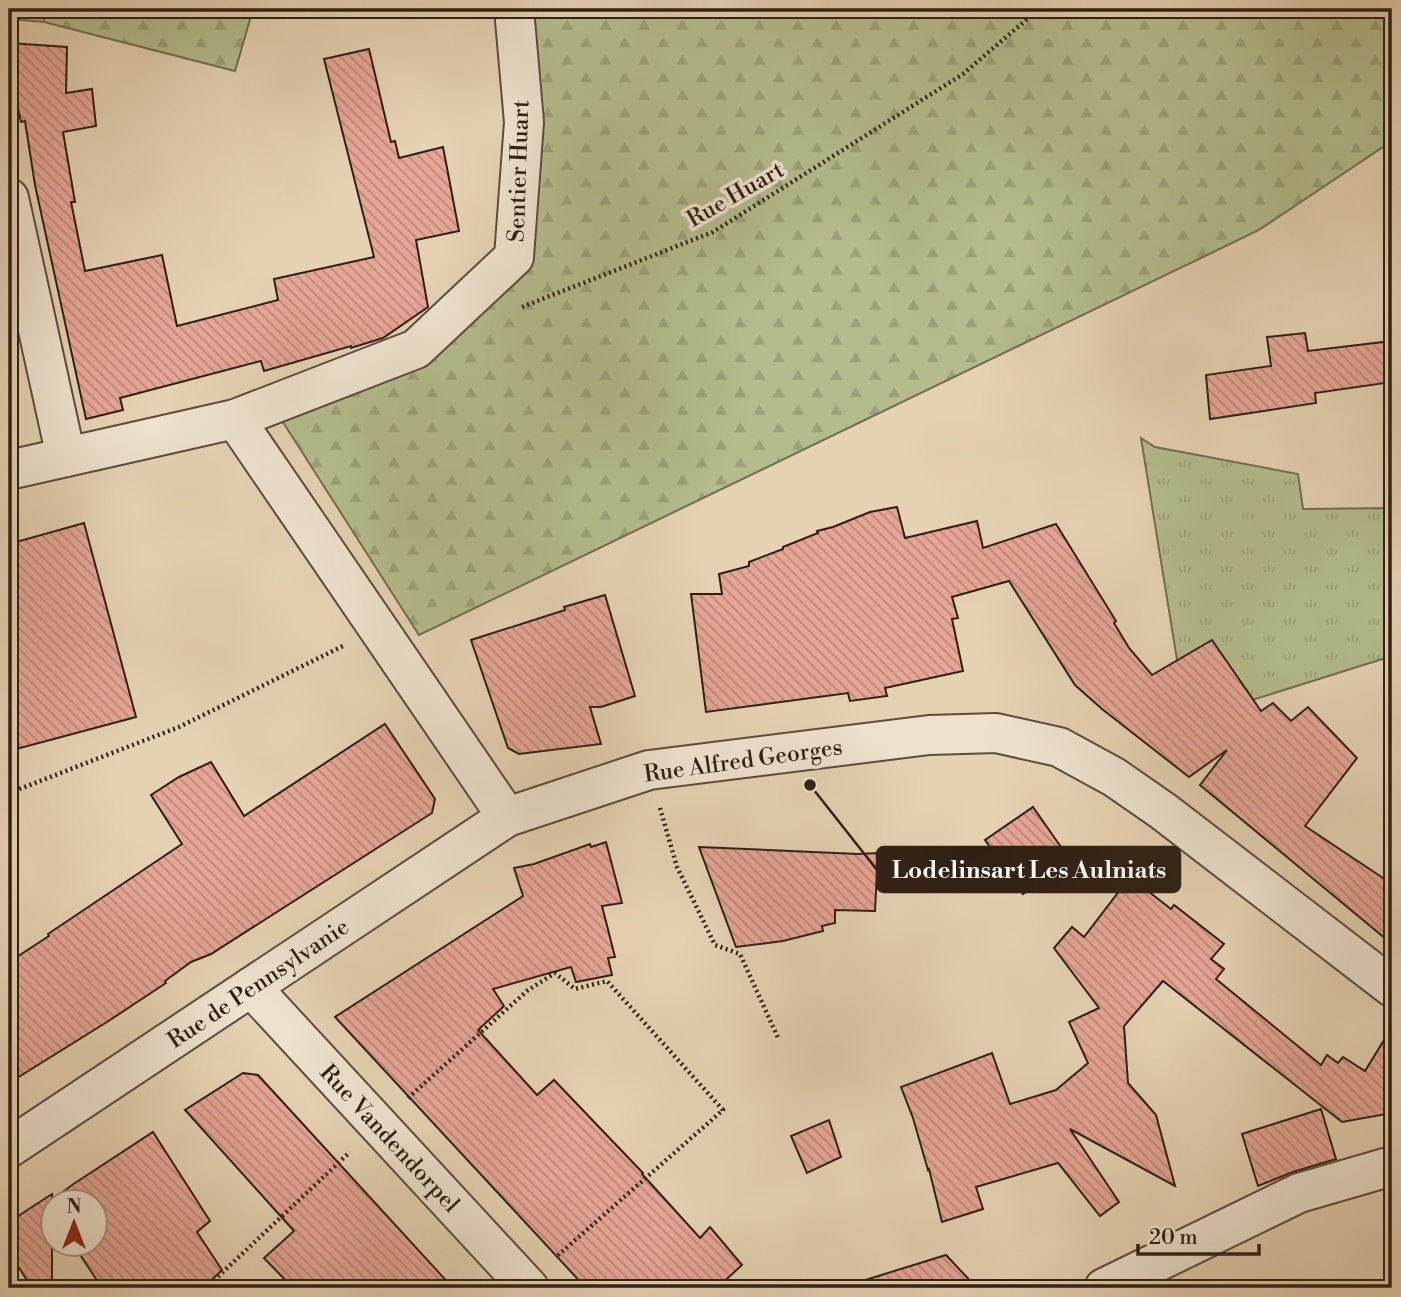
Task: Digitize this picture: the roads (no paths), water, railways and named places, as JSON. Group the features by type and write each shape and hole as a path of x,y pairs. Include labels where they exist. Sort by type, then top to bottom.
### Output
{"street":[{"name":"Sentier Huart","path":"235,419 416,349 514,257 524,122 514,9"},
{"path":"9,198 66,457"},
{"path":"9,470 235,419 507,817"},
{"name":"Rue Alfred Georges","path":"507,817 649,771 929,735 996,733 1059,747 1114,776 1392,987"},
{"name":"Rue de Pennsylvanie","path":"9,1148 507,817"},
{"name":"Rue Vandendorpel","path":"251,987 527,1286"},
{"path":"1104,1288 1299,1193 1392,1166"}],"place":[{"name":"Lodelinsart Les Aulniats","path":"810,785"}]}
